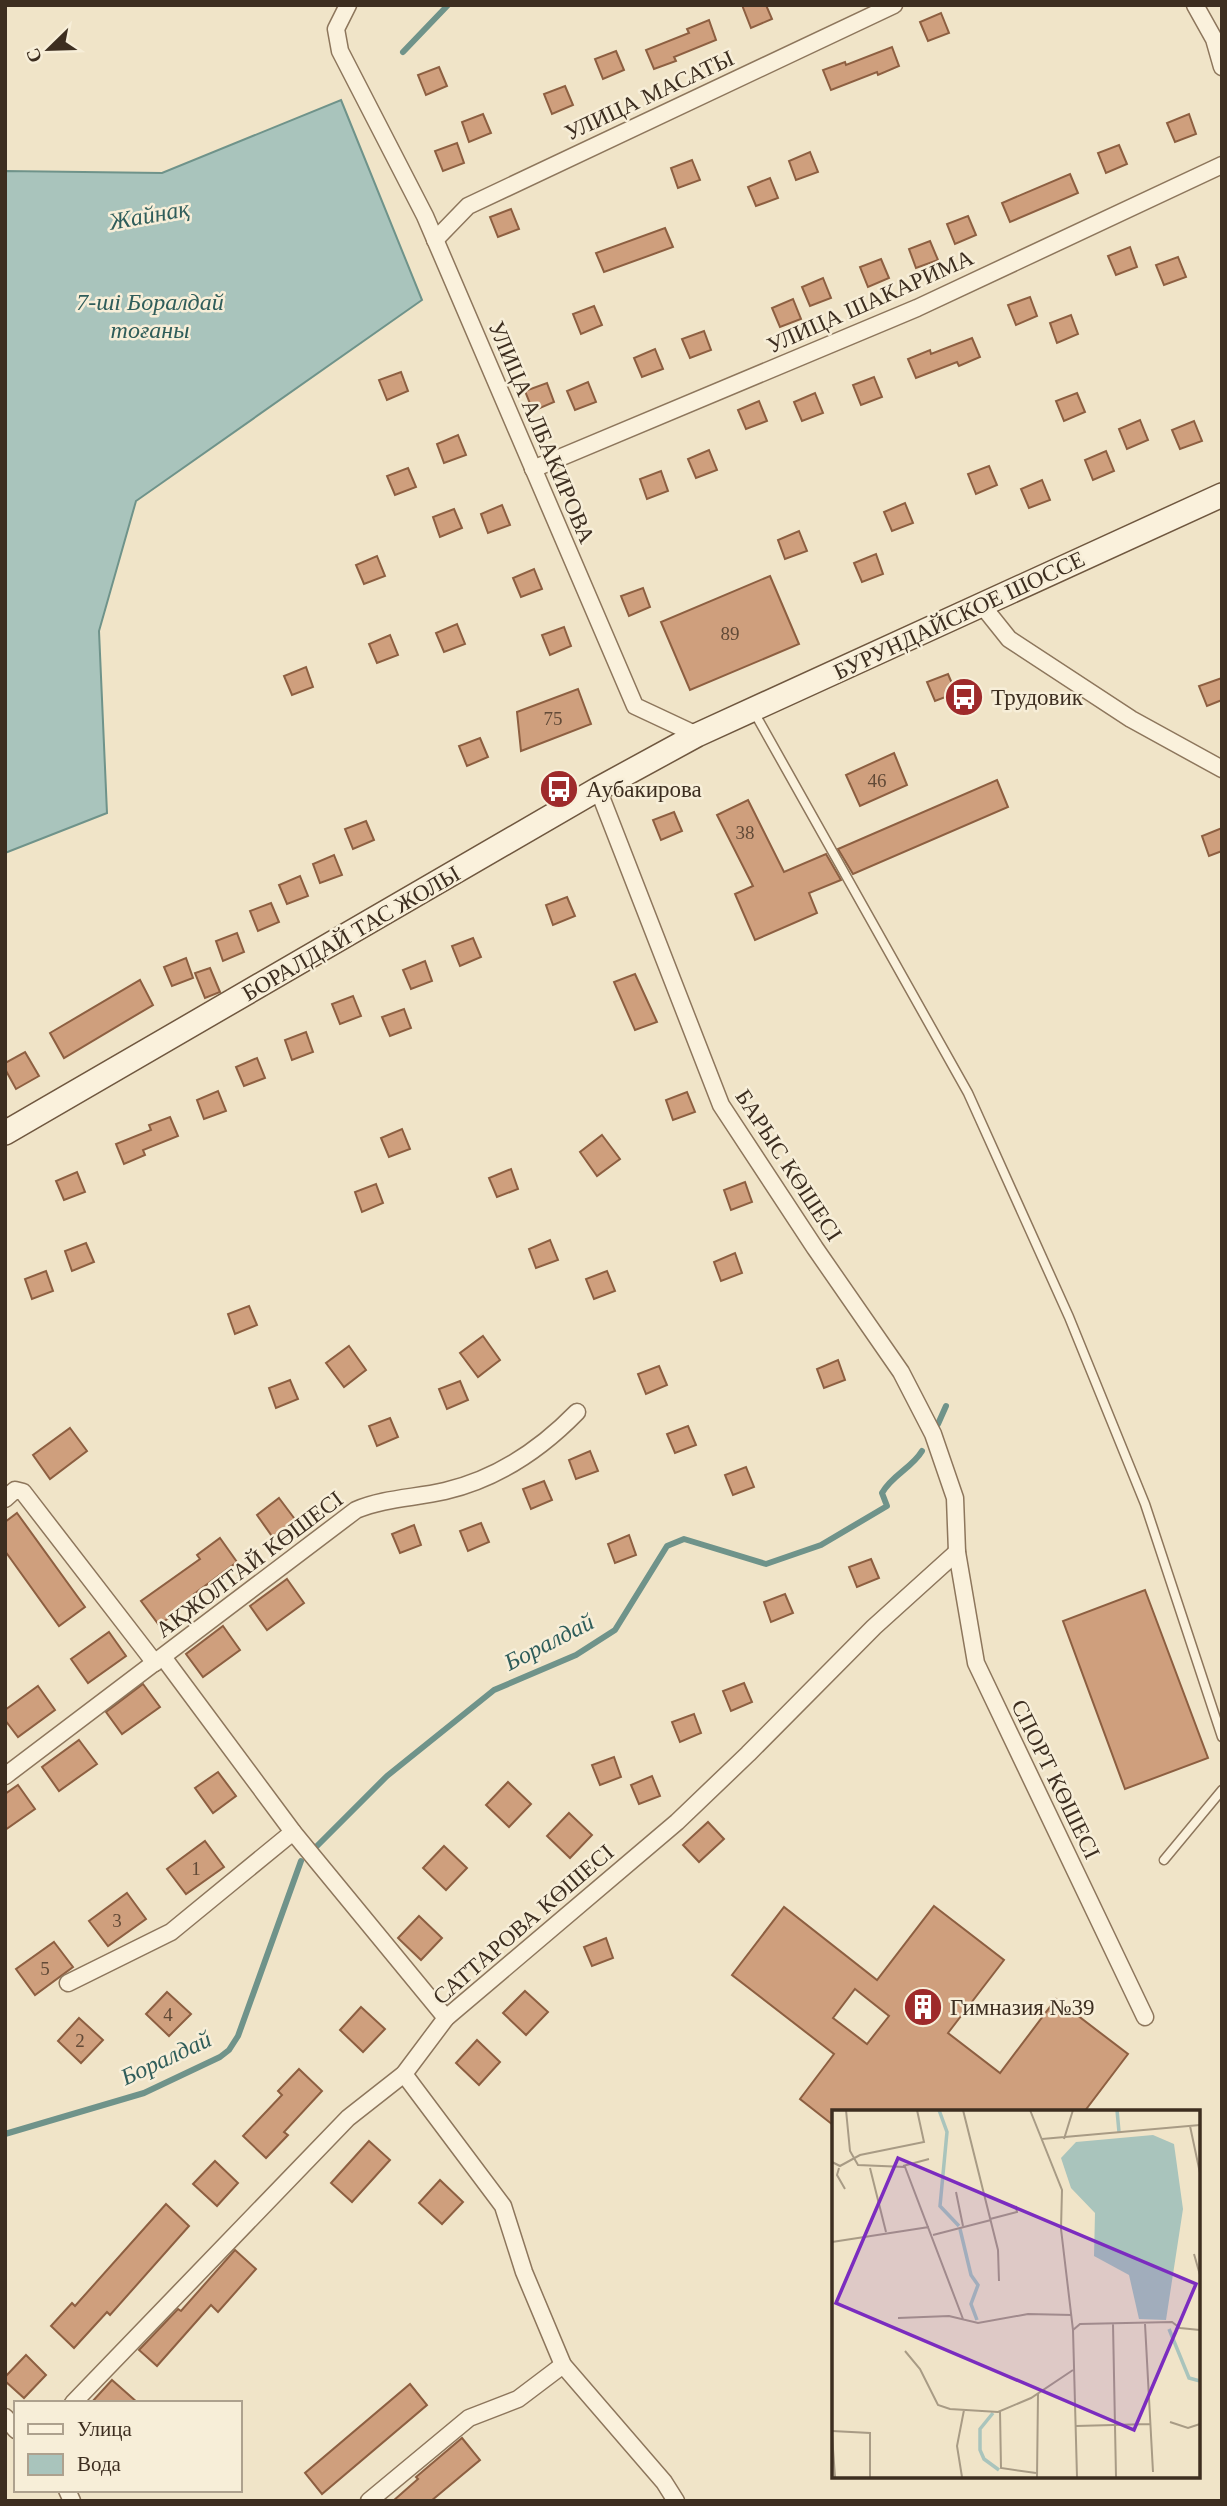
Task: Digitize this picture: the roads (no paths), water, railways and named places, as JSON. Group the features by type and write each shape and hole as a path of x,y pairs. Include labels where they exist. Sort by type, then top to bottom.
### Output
{"main road":[{"name":"БУРУНДАЙСКОЕ ШОССЕ","path":"697,735 1222,495"},
{"name":"БОРАЛДАЙ ТАС ЖОЛЫ","path":"5,1133 598,789 697,735"}],"street":[{"name":"УЛИЦА АЛБАКИРОВА","path":"348,5 336,29 340,51 435,240 635,706 697,735"},
{"name":"УЛИЦА МАСАТЫ","path":"435,240 468,206 894,5"},
{"path":"1195,5 1214,39 1222,67"},
{"name":"УЛИЦА ШАКАРИМА","path":"533,469 917,308 1222,165"},
{"path":"981,604 1009,639 1131,719 1222,769"},
{"name":"БАРЫС КӨШЕСІ","path":"598,789 721,1105 814,1248 901,1372 933,1434 955,1498 957,1552"},
{"name":"АҚЖОЛТАЙ КӨШЕСІ","path":"5,1776 356,1510 370,1504 444,1491 481,1481 500,1472 555,1434 577,1412"},
{"path":"5,1499 15,1490 23,1492 293,1832 446,2018"},
{"name":"СПОРТ КӨШЕСІ","path":"957,1552 975,1663 1145,2017"},
{"name":"САТТАРОВА КӨШЕСІ","path":"75,2401 348,2118 404,2074 446,2018 677,1822 874,1627 957,1552"},
{"path":"68,1983 171,1932 293,1832"},
{"path":"404,2074 503,2206 524,2272 563,2365 664,2483 676,2501"},
{"path":"369,2501 469,2418 518,2399 563,2365"}],"lane":[{"path":"752,710 973,1106 1069,1317 1145,1504 1222,1737"},
{"path":"1164,1860 1222,1790"}],"water":[{"name":"7-ші Боралдай тоғаны","path":"341,100 422,300 136,501 99,631 107,813 5,853 5,171 162,173"}],"waterway":[{"name":"Жайнақ","path":"403,52 448,5"},
{"name":"Боралдай","path":"938,1424 946,1406"},
{"name":"Боралдай","path":"317,1846 387,1776 494,1690 576,1655 615,1630 667,1546 684,1539 766,1564 821,1545 887,1506 882,1493 922,1451"},
{"name":"Боралдай","path":"5,2134 144,2093 220,2057 229,2050 238,2036 301,1861"}],"place":[{"name":"Трудовик","path":"964,697"},
{"name":"Аубакирова","path":"559,789"},
{"name":"Гимназия №39","path":"923,2007"}]}
